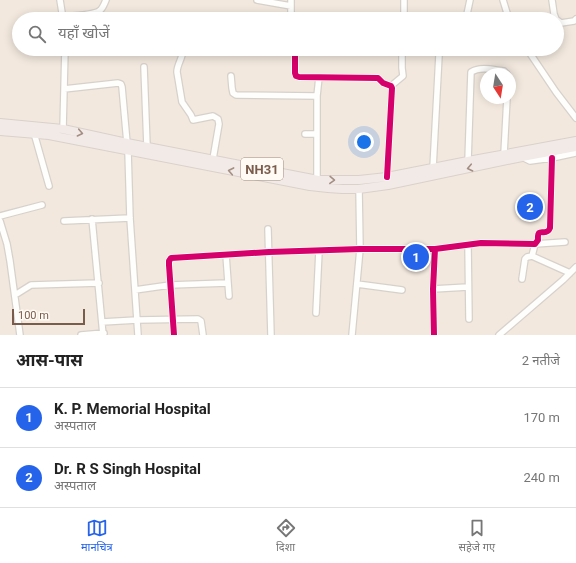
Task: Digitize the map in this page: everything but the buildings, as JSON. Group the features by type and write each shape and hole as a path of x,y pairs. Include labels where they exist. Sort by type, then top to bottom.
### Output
{"highway":[{"name":"NH31","path":"0,123 63,130 128,147 147,146 213,159 317,183 328,188 388,186 576,141"},
{"name":"NH31","path":"0,131 34,133 128,147 317,183 387,177 504,154 523,154 576,147"}],"street":[{"path":"60,0 62,12"},
{"path":"96,12 104,6 106,0"},
{"path":"257,0 291,6"},
{"path":"291,0 291,12"},
{"path":"404,0 404,12"},
{"path":"467,12 470,0"},
{"path":"503,0 507,12"},
{"path":"552,0 554,12"},
{"path":"564,22 576,19"},
{"path":"63,130 65,56"},
{"path":"182,56 177,68 182,102 193,120 213,116 218,119 213,159"},
{"path":"295,56 295,73 296,76 299,77 378,78 392,88 387,177"},
{"path":"390,86 404,76 402,56"},
{"path":"433,168 439,56"},
{"path":"532,56 576,118"},
{"path":"144,67 147,146"},
{"path":"468,161 471,72 476,69 480,69"},
{"path":"231,76 233,93 236,95 317,96"},
{"path":"317,183 317,96 319,77"},
{"path":"64,89 118,83 121,84 128,147 130,218 138,335"},
{"path":"504,154 507,104"},
{"path":"34,133 49,186"},
{"path":"305,134 317,134"},
{"path":"576,138 531,146 523,154 530,161 576,153"},
{"path":"532,256 535,244 538,240 538,233 547,232 550,230 552,158"},
{"path":"352,335 360,249 359,188"},
{"path":"0,216 42,205"},
{"path":"64,220 130,218"},
{"path":"81,335 104,334 92,219"},
{"path":"0,220 9,256 20,335"},
{"path":"268,230 271,335"},
{"path":"174,335 169,261 171,258 269,252 360,249 435,249 481,243 535,244 565,242"},
{"path":"468,245 469,320"},
{"path":"434,335 433,289 435,249"},
{"path":"316,313 319,251"},
{"path":"226,255 229,296"},
{"path":"522,279 525,259 532,256 570,272"},
{"path":"499,335 576,267"},
{"path":"15,295 31,285 99,283"},
{"path":"135,290 170,285 227,283"},
{"path":"356,284 402,290"},
{"path":"433,289 468,288"},
{"path":"102,322 198,319 201,321 203,335"}],"shaded area":[{"path":"0,0 576,0 576,335 0,335"}],"cycle path":[{"path":"295,56 295,73 296,76 299,77 378,78 383,83 391,86 387,177"},
{"path":"435,249 481,243 535,244 538,240 539,233 546,232 550,228 552,158"},
{"path":"174,335 169,265 171,258 269,252 360,249 435,249 433,289 434,335"}],"place":[{"name":"Dr. R S Singh Hospital","path":"530,207"},
{"name":"K. P. Memorial Hospital","path":"416,257"}]}
